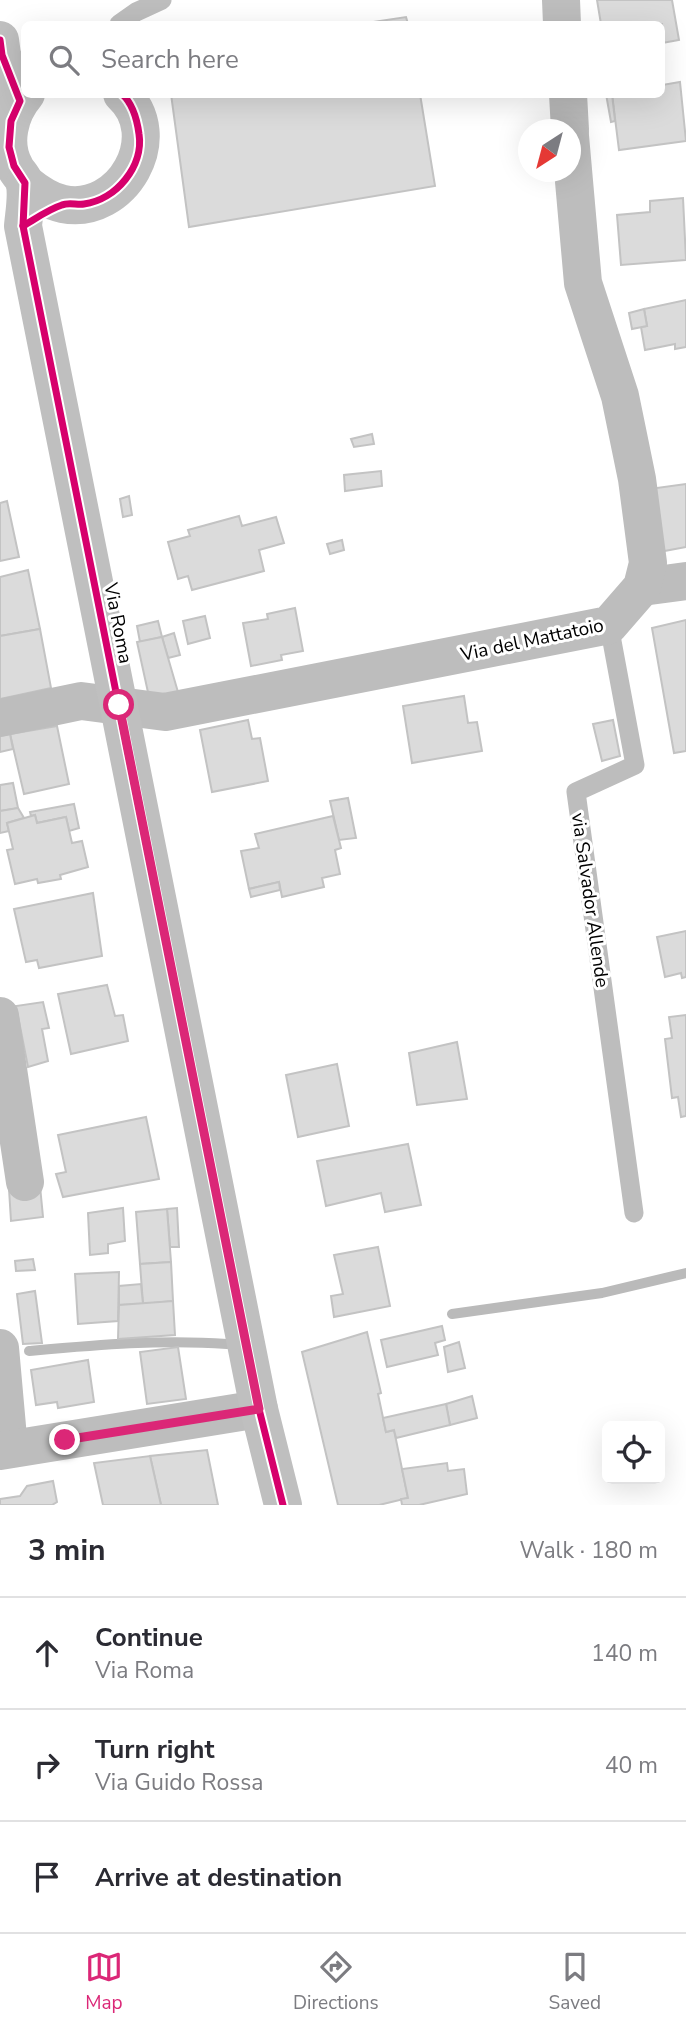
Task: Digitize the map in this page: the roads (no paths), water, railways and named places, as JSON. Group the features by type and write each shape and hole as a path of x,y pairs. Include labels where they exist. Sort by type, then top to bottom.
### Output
{"street":[{"path":"561,0 562,21"},
{"name":"Via Roma","path":"15,72 9,147 14,166 25,183 23,226 259,1409 283,1505"},
{"path":"25,183 42,196 63,204 85,204 107,197 124,183 136,163 140,141 137,119 125,98"},
{"path":"568,98 569,119"},
{"path":"574,182 583,284 620,396 637,478 648,563 642,587 686,581"},
{"path":"23,226 63,204"},
{"name":"Via del Mattatoio","path":"0,718 81,701 164,712 609,625 642,587"},
{"path":"0,1016 7,1104 25,1182"},
{"path":"0,1348 5,1450 259,1409"}],"lane":[{"path":"123,21 162,0"},
{"name":"via Salvador Allende","path":"609,625 635,765 576,792 634,1213"}],"waterway":[{"path":"452,1314 602,1293 686,1273"},
{"path":"29,1351 153,1342 227,1344"}]}
